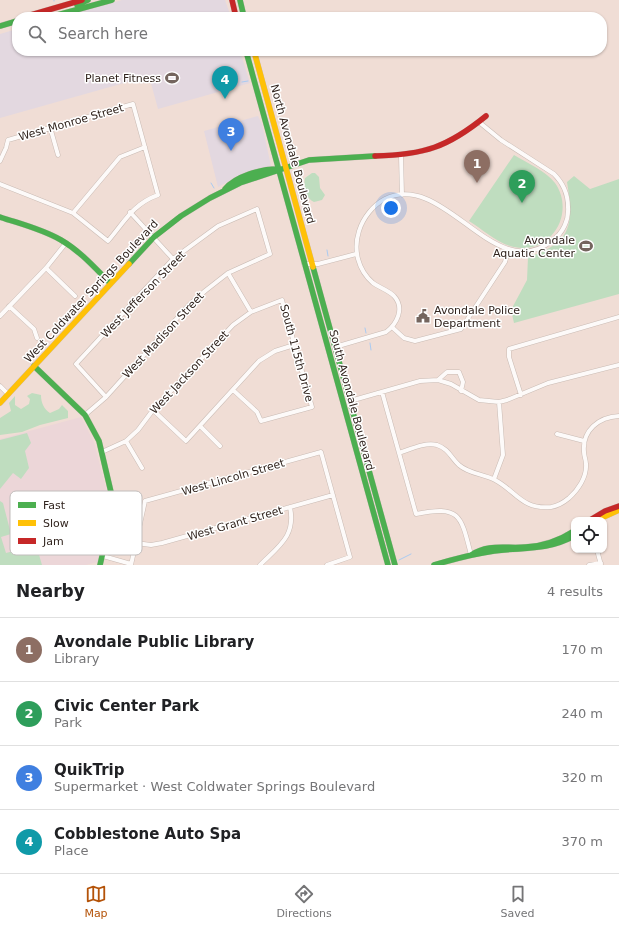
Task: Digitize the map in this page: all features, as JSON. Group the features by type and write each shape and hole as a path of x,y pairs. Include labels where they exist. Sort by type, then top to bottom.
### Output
{"main road":[{"path":"41,12 82,0"},
{"path":"63,12 69,7 85,3 88,0"},
{"path":"66,12 95,2 112,0"},
{"path":"232,0 235,12"},
{"path":"240,0 243,12"},
{"path":"0,26 12,22"},
{"name":"North Avondale Boulevard","path":"247,56 298,241"},
{"path":"251,56 252,61 257,62"},
{"name":"North Avondale Boulevard","path":"255,56 312,263"},
{"path":"251,69 255,70 263,97 268,103"},
{"path":"401,156 428,151 443,145 465,134 486,116"},
{"name":"West Coldwater Springs Boulevard","path":"0,403 154,237 183,213 224,189 278,169 320,158 401,156"},
{"path":"0,217 39,230 66,243 110,283"},
{"name":"South Avondale Boulevard","path":"298,241 388,565"},
{"name":"South Avondale Boulevard","path":"312,263 395,565"},
{"path":"328,349 335,347"},
{"path":"34,366 85,415 94,431 102,452 112,491"},
{"path":"594,517 605,510 619,506"},
{"path":"604,517 619,510"},
{"path":"471,555 476,551 496,547 540,545 555,541 571,533"},
{"path":"434,565 471,555 502,550 535,550 561,543 571,538"},
{"path":"100,565 102,556"}],"street":[{"name":"West Monroe Street","path":"0,161 8,140 133,104 145,147"},
{"path":"335,347 377,336 393,328 399,316 398,301 390,293 374,284 368,278 359,264 356,254 357,237 366,216 381,202 389,198 412,194 426,198 508,250 528,251 538,249 555,239 565,225 568,216 567,198 561,181 554,174 501,140 479,122"},
{"path":"50,127 58,155"},
{"path":"0,184 73,213 108,241 130,212 142,201 158,195 145,147 120,157 73,213"},
{"path":"401,156 402,195"},
{"name":"West Madison Street","path":"85,415 106,397 189,305 205,290 228,273 270,254 257,209"},
{"name":"West Jefferson Street","path":"106,397 76,364 173,259 218,226 257,209"},
{"path":"130,212 173,259"},
{"path":"0,316 46,268 66,243"},
{"path":"393,328 404,338 415,341 461,329 505,262 508,250"},
{"path":"304,264 318,264 356,254"},
{"path":"46,268 75,296"},
{"path":"228,273 251,312"},
{"name":"West Jackson Street","path":"102,452 126,441 138,430 153,410 233,325 251,312 282,300"},
{"name":"South 115th Drive","path":"233,390 257,412 261,421 312,407 282,300"},
{"path":"9,306 34,329 37,338"},
{"path":"521,395 509,356 509,349 619,317"},
{"path":"153,410 186,441 268,355 294,345"},
{"path":"350,401 420,381 438,380 451,384 460,391 479,400 499,402 521,395 548,383 619,365"},
{"path":"438,380 447,372 459,372 463,382 460,391"},
{"path":"0,386 8,394"},
{"path":"382,392 416,514 436,510 450,511 458,517 464,527 471,555"},
{"path":"494,479 502,455 499,402"},
{"path":"399,453 428,444 436,445 449,452 460,466 494,479 508,488 519,500 531,505 550,507 562,504 577,491 583,480 586,465 584,441 588,431 596,422 610,417 619,416"},
{"path":"200,426 220,446"},
{"path":"557,434 584,441"},
{"path":"126,441 142,468"},
{"name":"West Lincoln Street","path":"142,515 145,501 321,452 333,495"},
{"path":"327,565 350,558 333,495"},
{"name":"West Grant Street","path":"142,544 151,545 162,543 333,495"},
{"path":"260,565 289,534 292,519 290,507"},
{"path":"589,565 601,564 598,553"},
{"path":"102,556 131,564"}],"shaded area":[{"path":"122,0 225,0 229,12 79,12"},
{"path":"12,30 12,56 242,56 250,83 158,109 149,76 0,118 0,34"},
{"path":"258,116 262,124 271,166 239,176 218,187 204,131"},
{"path":"81,417 94,442 107,491 10,491 10,555 100,555 98,562 86,565 0,565 0,439"}],"green space":[{"path":"514,155 542,171 555,183 561,195 563,207 561,219 549,238 539,245 527,248 514,247 502,243 469,221"},
{"path":"312,173 315,173 319,177 320,188 325,195 322,200 314,202 307,195 304,185 305,178"},
{"name":"Avondale Aquatic Center","path":"574,176 590,189 619,179 619,294 514,323 511,310 527,280 528,257 554,245 562,238 567,230 570,209 567,182"},
{"path":"32,393 41,395 43,406 50,413 59,409 62,405 68,411 68,418 40,425 22,432 0,435 0,418 11,411 9,403 15,396 15,405 21,409 29,404 30,399 27,396"},
{"path":"27,433 31,443 25,451 29,468 21,479 13,473 0,489 0,440"},
{"path":"0,501 3,503 10,530 10,534 1,537 6,553 10,552 10,555 39,555 42,565 0,565"}],"waterway":[{"path":"242,82 248,81"},
{"path":"211,183 214,188"},
{"path":"327,250 328,256"},
{"path":"365,328 366,333"},
{"path":"370,343 371,350"},
{"path":"399,560 411,554"}],"traffic: fast":[{"path":"77,5 88,0"},
{"path":"68,12 112,0"},
{"path":"240,0 243,12"},
{"path":"0,26 12,22"},
{"path":"247,56 388,565"},
{"path":"129,264 154,237 181,216 210,198 240,183 309,160 375,156"},
{"path":"225,189 236,180 249,174 264,170 278,169"},
{"path":"0,217 39,230 68,244 81,254 110,283"},
{"path":"313,267 395,565"},
{"path":"34,366 85,415 99,441 111,491"},
{"path":"471,555 478,551 491,548 545,544 571,533"},
{"path":"434,565 486,552 535,548 554,544 571,538"},
{"path":"100,565 102,555"}],"traffic: slow":[{"path":"255,56 313,267"},
{"path":"0,403 129,264"},
{"path":"604,517 619,510"}],"traffic: jam":[{"path":"41,12 82,0"},
{"path":"232,0 235,12"},
{"path":"375,156 408,154 435,147 460,135 486,116"},
{"path":"595,517 605,511 619,506"}],"place":[{"name":"Planet Fitness","path":"172,78"},
{"name":"Cobblestone Auto Spa","path":"225,99"},
{"name":"QuikTrip","path":"231,151"},
{"name":"Avondale Public Library","path":"477,183"},
{"name":"Civic Center Park","path":"522,203"},
{"name":"Avondale Aquatic Center","path":"586,246"},
{"name":"Avondale Police Department","path":"423,316"}]}
